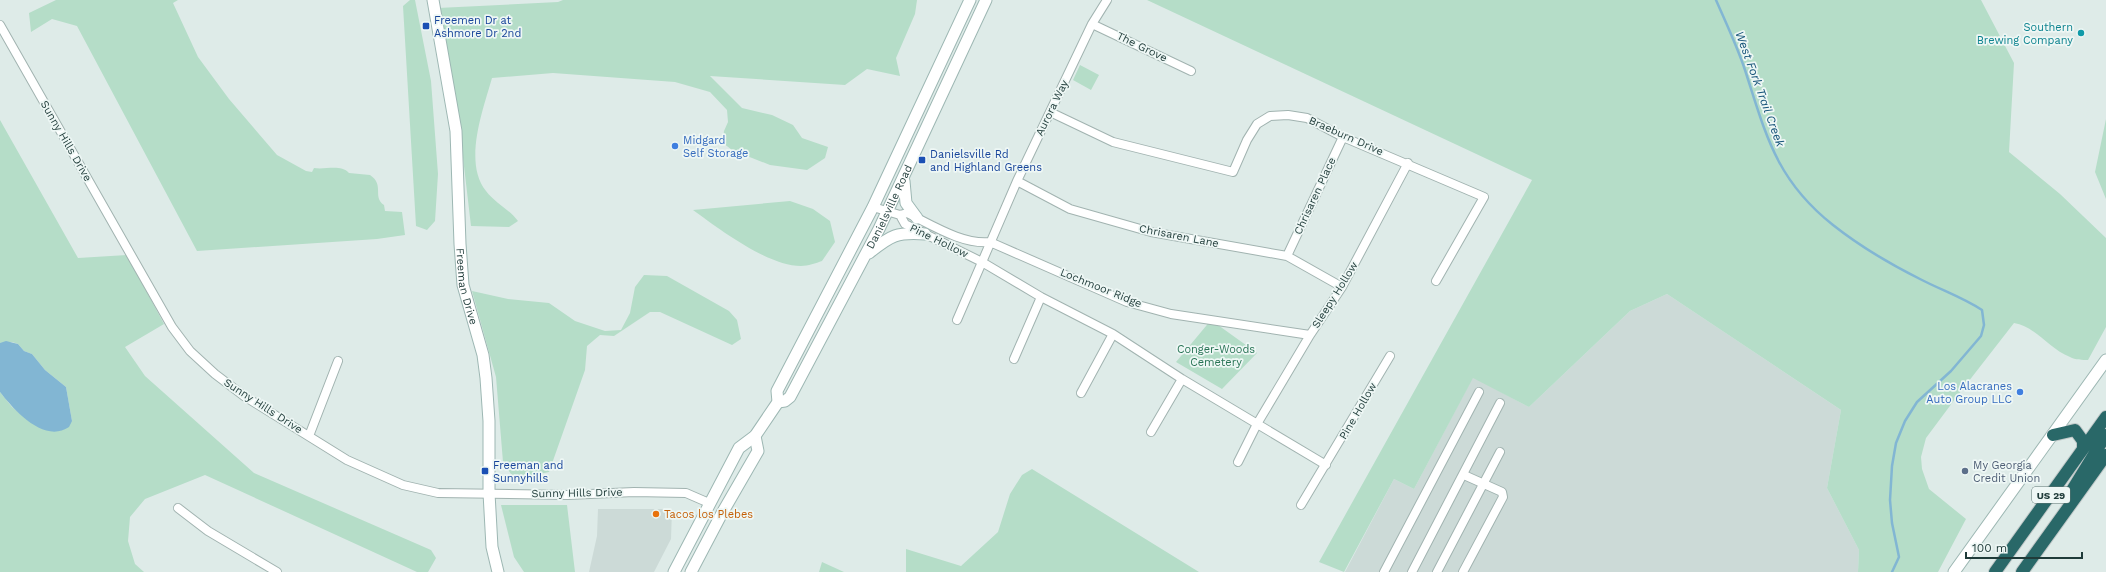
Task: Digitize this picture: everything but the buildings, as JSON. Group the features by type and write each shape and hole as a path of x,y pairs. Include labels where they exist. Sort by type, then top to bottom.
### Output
{"highway":[{"name":"US 29","path":"1995,572 2106,417"},
{"path":"2053,435 2075,430 2083,441 2083,449"},
{"path":"2056,525 2066,499 2106,435"},
{"name":"US 29","path":"2022,572 2106,455"}],"main road":[{"name":"Freeman Drive","path":"433,0 456,131 463,285 483,355 486,378 489,421 489,493 492,547 498,572"},
{"name":"Danielsville Road","path":"674,572 739,448 755,436 778,402 777,391 872,207 970,0"},
{"name":"Danielsville Road","path":"778,402 785,401 790,396 888,212 986,0"},
{"path":"904,177 906,203 917,218"},
{"path":"864,258 894,235 904,233 925,234"},
{"path":"1954,572 2106,360"},
{"path":"691,572 721,515 758,451 755,436"}],"street":[{"name":"Aurora Way","path":"982,262 1017,181 1092,24 1107,0"},
{"name":"The Grove","path":"1092,24 1191,71"},
{"name":"Sunny Hills Drive","path":"0,25 172,327 190,351 215,374 244,396 347,460 403,485 438,493 568,495 665,492 686,494 709,503"},
{"name":"Braeburn Drive","path":"1050,112 1113,142 1233,172 1247,140 1257,124 1270,116 1288,115 1307,118 1343,137 1408,163 1484,197 1436,281"},
{"name":"Chrisaren Place","path":"1288,256 1343,137"},
{"name":"Sleepy Hollow","path":"1257,424 1310,335 1342,287 1408,163"},
{"name":"Chrisaren Lane","path":"1017,181 1070,209 1151,232 1288,256 1342,287"},
{"path":"872,207 900,215"},
{"name":"Pine Hollow","path":"990,242 978,243 907,214 900,215 905,224 982,262 1041,297 1113,334 1182,379 1326,465"},
{"name":"Lochmoor Ridge","path":"990,242 1127,302 1171,314 1310,335"},
{"name":"Pine Hollow","path":"957,320 982,262"},
{"path":"1014,359 1041,297"},
{"path":"1081,393 1113,334"},
{"name":"Pine Hollow","path":"1301,505 1390,356"},
{"path":"309,436 338,362"},
{"path":"1151,432 1182,379"},
{"path":"1384,572 1479,392"},
{"path":"1412,572 1464,475 1500,403"},
{"path":"1238,462 1257,424"},
{"path":"1437,572 1500,452"},
{"path":"1463,572 1503,497 1502,492 1464,475"},
{"path":"178,508 208,531 277,572"}],"shaded area":[{"path":"1667,294 1841,410 1827,488 1859,550 1858,572 1345,572 1394,479 1414,489 1473,377 1529,407 1630,311"},
{"path":"598,509 672,509 671,539 654,572 589,572 597,536"}],"green space":[{"path":"56,0 178,0 173,3 198,57 229,99 277,155 306,171 312,172 314,168 337,168 346,170 349,173 370,175 377,183 379,198 384,205 385,211 402,212 405,235 377,239 197,251 77,26 52,19 31,32 29,13"},
{"path":"410,0 415,0 431,81 438,174 435,221 427,230 416,226 403,6"},
{"path":"563,0 917,0 915,14 896,58 900,76 867,69 845,85 710,76 742,108 772,115 793,125 802,138 828,147 825,158 807,170 770,165 732,150 723,143 724,131 728,122 727,110 710,92 675,82 553,73 492,78 477,136 475,151 476,166 479,179 486,191 518,221 509,227 471,226 458,115 438,8 558,2"},
{"path":"1147,0 1981,0 2014,63 2009,152 2060,194 2106,238 2106,327 2088,360 2084,360 2074,359 2062,353 2029,328 2014,323 1926,438 1921,457 1922,469 1929,489 1966,519 1938,572 1858,572 1859,550 1827,488 1841,410 1667,294 1630,311 1529,407 1473,378 1414,489 1394,479 1344,572 1319,562 1532,180"},
{"path":"1080,65 1099,75 1091,90 1073,80"},
{"path":"2106,119 2106,199 2095,172"},
{"path":"0,120 78,258 127,255 164,324 125,347 145,376 254,473 431,550 436,558 428,572 417,572 205,475 145,499 130,517 128,541 135,564 144,572 0,572 0,392 12,407 30,422 72,421 66,387 45,370 32,354 24,351 18,344 12,342 0,343"},
{"path":"790,201 813,209 830,221 835,242 822,261 801,266 774,260 744,245 693,210"},
{"path":"644,275 667,276 729,311 737,320 741,339 732,345 660,312 650,312 614,336 600,335 587,346 585,370 549,472 520,478 511,474 503,462 496,377 472,291 508,299 549,303 575,321 605,331 621,330 630,313 635,287"},
{"name":"Conger-Woods Cemetery","path":"1211,320 1257,353 1222,389 1176,362"},
{"path":"1032,469 1199,572 906,572 906,549 961,566 998,532 1010,494 1022,475"},
{"path":"501,505 567,505 575,572 524,572 514,557"},
{"path":"822,562 844,572 819,572"}],"water":[{"path":"6,341 18,344 24,351 32,354 45,370 66,387 72,421 69,427 59,431 50,431 30,423 0,392 0,343"}],"waterway":[{"name":"West Fork Trail Creek","path":"1716,0 1742,61 1767,136 1786,173 1798,191 1833,225 1864,247 1886,261 1982,310 1984,325 1981,336 1951,371 1917,402 1905,421 1896,443 1892,466 1890,500 1892,523 1899,557 1892,572"}],"place":[{"name":"Freemen Dr at Ashmore Dr 2nd","path":"426,26"},
{"name":"Southern Brewing Company","path":"2081,33"},
{"name":"Midgard Self Storage","path":"675,146"},
{"name":"Danielsville Rd and Highland Greens","path":"922,160"},
{"name":"Los Alacranes Auto Group LLC","path":"2020,392"},
{"name":"Freeman and Sunnyhills","path":"485,471"},
{"name":"My Georgia Credit Union","path":"1965,471"},
{"name":"Tacos los Plebes","path":"656,514"}]}
